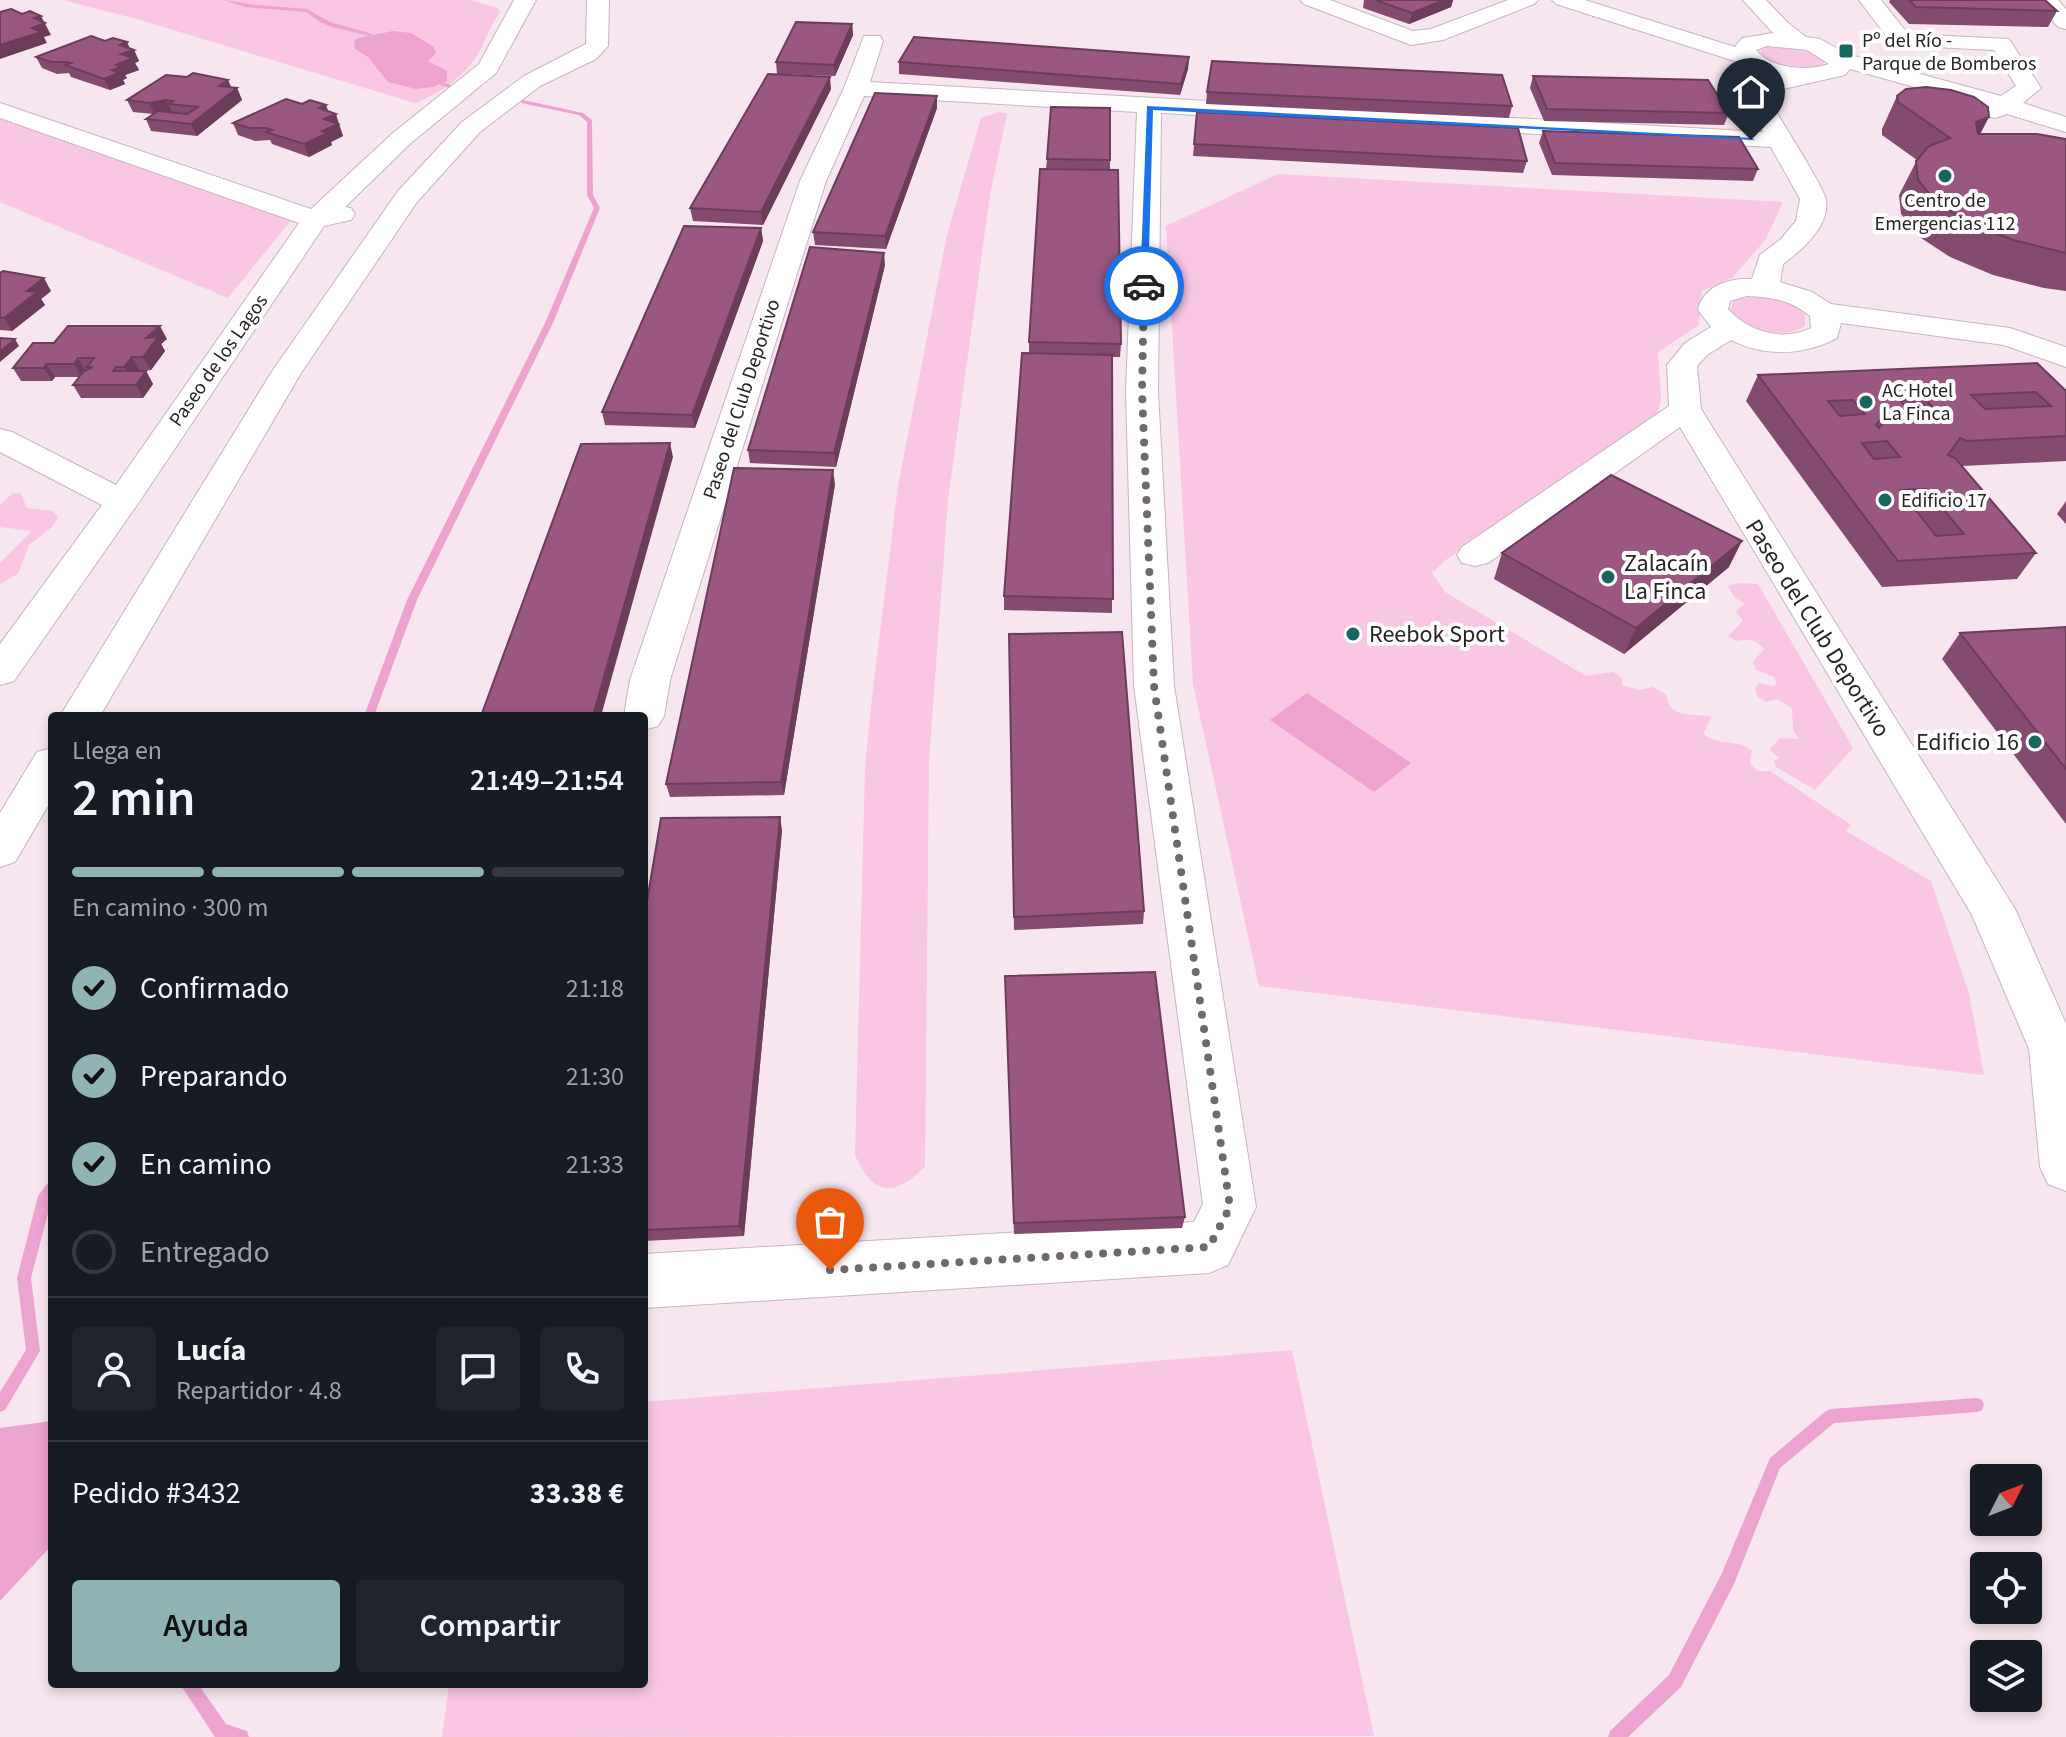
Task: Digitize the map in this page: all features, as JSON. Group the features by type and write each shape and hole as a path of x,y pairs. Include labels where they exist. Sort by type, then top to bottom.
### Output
{"street":[{"name":"Paseo de los Lagos","path":"0,672 122,502 315,220 402,138 488,68 525,0"},
{"path":"82,712 286,373 407,197 471,127 532,81 588,54 597,46 598,0"},
{"path":"1311,0 1411,38 1435,35 1527,0"},
{"path":"1563,0 1755,59 1912,87 2066,125"},
{"path":"1870,0 1901,40 2000,35 2029,88 2002,108"},
{"path":"2046,0 2066,22"},
{"path":"1760,6 1798,41 1824,48 1824,69"},
{"path":"1760,6 1767,28 1755,59 1764,139 1813,199 1809,222 1791,245 1770,261 1765,287"},
{"name":"Paseo del Club Deportivo","path":"645,712 650,680 813,181 856,88 872,41"},
{"path":"1755,59 1798,41"},
{"path":"856,88 1149,107 1764,139"},
{"path":"648,1281 1209,1247 1230,1207 1154,686 1142,391 1149,107"},
{"path":"2002,108 2066,136"},
{"path":"0,110 315,220 407,197"},
{"path":"2066,358 2010,337 1824,322 1803,343 1766,341 1730,328 1713,310 1713,301 1719,294 1731,289 1765,287 1798,296 1824,322 2002,357 2031,365 2066,384"},
{"name":"Paseo del Club Deportivo","path":"1730,328 1696,349 1682,365 1685,409 1992,909 2053,1049 2066,1167"},
{"path":"1475,555 1685,409"},
{"path":"0,439 122,502"},
{"path":"0,850 48,770"}],"shaded area":[{"path":"63,0 470,0 498,8 500,12 477,56 463,73 445,88 415,103 140,20"},
{"path":"393,31 411,33 434,47 436,53 428,61 447,71 447,81 416,89 388,82 368,57 355,49 354,41 358,38"},
{"path":"1768,46 1808,48 1825,60 1824,64 1808,69 1780,66 1760,51"},
{"path":"998,112 1007,114 990,195 948,500 929,761 925,1166 904,1184 886,1188 869,1179 855,1155 865,768 872,698 898,486 947,235 981,118"},
{"path":"0,113 292,219 228,298 0,202"},
{"name":"Reebok Sport","path":"1278,174 1783,202 1766,239 1733,277 1702,291 1699,325 1658,352 1661,398 1658,413 1447,559 1432,573 1445,592 1586,676 1613,672 1622,678 1622,685 1640,690 1653,687 1666,695 1672,709 1678,712 1712,717 1703,734 1752,750 1750,763 1757,771 1770,771 1851,825 1846,831 1931,881 1969,993 1984,1075 1259,986 1193,684 1166,226"},
{"path":"1764,296 1789,302 1805,314 1805,326 1786,333 1765,332 1745,325 1730,311 1734,300"},
{"path":"13,493 21,494 27,508 53,511 58,517 52,527 29,545 18,574 0,584 0,563 32,531 0,527 0,505"},
{"path":"1758,584 1853,748 1815,790 1776,767 1774,761 1780,758 1769,750 1780,738 1799,739 1793,730 1792,708 1777,699 1766,702 1757,696 1755,688 1759,683 1774,686 1777,682 1774,677 1756,670 1753,662 1764,649 1755,642 1736,641 1728,636 1743,621 1736,611 1745,603 1735,598 1728,586"},
{"path":"1307,693 1411,763 1374,792 1270,720"},
{"path":"1292,1350 1374,1736 442,1737 448,1688 648,1688 648,1402"},
{"path":"48,1422 48,1549 0,1601 0,1428"}],"building":[{"path":"1375,0 1444,0 1412,13"},
{"path":"1909,0 2045,0 2057,11 1916,7"},
{"path":"11,9 41,16 34,18 45,23 32,28 41,32 0,45 0,12"},
{"path":"796,22 852,24 834,65 776,62"},
{"path":"91,36 105,41 113,38 127,42 120,45 134,50 121,54 133,58 116,65 121,67 112,70 119,73 104,79 65,65 71,63 36,57"},
{"path":"914,37 1189,57 1181,84 899,62"},
{"path":"1212,61 1502,75 1512,106 1207,92"},
{"path":"193,73 228,80 219,86 237,88 191,124 146,119 158,111 187,114 198,107 169,104 173,101 166,100 149,103 127,100 166,75 187,77"},
{"path":"768,74 830,77 761,212 690,208"},
{"path":"1533,76 1708,80 1729,113 1547,109"},
{"path":"1926,87 1974,97 1988,107 1989,117 1976,122 1978,134 2037,134 2066,139 2066,253 2013,240 1968,222 1935,201 1918,180 1916,161 1929,146 1950,138 1898,102 1897,96 1906,89"},
{"path":"875,93 937,96 885,236 813,232"},
{"path":"286,99 302,104 310,100 326,105 319,108 336,114 324,119 338,124 322,131 328,133 304,144 266,132 272,130 266,128 233,123"},
{"path":"1051,107 1110,108 1110,160 1047,159"},
{"path":"1197,112 1518,128 1527,161 1194,144"},
{"path":"1543,131 1739,137 1758,169 1555,163"},
{"path":"1040,169 1118,170 1121,344 1029,342"},
{"path":"684,226 761,228 692,415 602,412"},
{"path":"810,247 884,253 834,453 748,450"},
{"path":"0,273 44,278 27,291 37,292 0,318"},
{"path":"68,326 160,326 146,338 158,337 143,357 132,357 124,367 116,367 113,371 146,371 136,385 73,385 84,371 93,367 87,367 94,358 78,358 74,364 46,364 44,368 13,368 33,343 54,343"},
{"path":"0,338 15,339 0,352"},
{"path":"1022,353 1112,355 1113,599 1004,596"},
{"path":"2037,363 2066,391 2066,436 1967,441 1960,438 1948,455 1955,458 2036,553 1898,561 1758,375","holes":["2036,392 2051,406 1985,409 1971,395","1923,396 1936,411 1910,412 1898,398","1853,400 1865,414 1840,416 1828,401","1884,415 1890,415 1879,428 1876,425","1887,441 1900,457 1874,459 1862,443","1926,489 1964,534 1936,536 1900,490"]},
{"path":"670,443 594,712 482,712 581,444"},
{"path":"734,468 833,470 781,782 666,784"},
{"name":"Zalacaín La Finca","path":"1611,475 1742,541 1636,628 1502,553"},
{"path":"2066,627 2066,769 1960,633"},
{"path":"1122,632 1144,911 1014,917 1009,634"},
{"path":"780,817 739,1226 648,1230 648,895 661,818"},
{"path":"1155,972 1185,1217 1014,1223 1005,976"}],"waterway":[{"path":"227,0 245,5 307,11 328,23 370,34"},
{"path":"442,84 449,86"},
{"path":"370,712 412,600 549,323 597,208 590,195 590,121 581,114 523,102"},
{"path":"0,1405 33,1351 24,1278 48,1193"},
{"path":"1616,1737 1675,1681 1728,1578 1775,1463 1831,1416 1977,1405"},
{"path":"191,1688 221,1731 241,1737"}],"way so far":[{"path":"830,1270 1209,1247 1230,1207 1154,686 1142,391 1144,286"}],"place":[{"name":"Pº del Río - Parque de Bomberos","path":"1846,51"},
{"name":"Centro de Emergencias 112","path":"1945,176"},
{"name":"AC Hotel La Finca","path":"1866,402"},
{"name":"Edificio 17","path":"1885,500"},
{"name":"Zalacaín La Finca","path":"1608,577"},
{"name":"Reebok Sport","path":"1353,634"},
{"name":"Edificio 16","path":"2035,742"}],"route":[{"path":"1144,286 1149,107 1751,140"}]}
